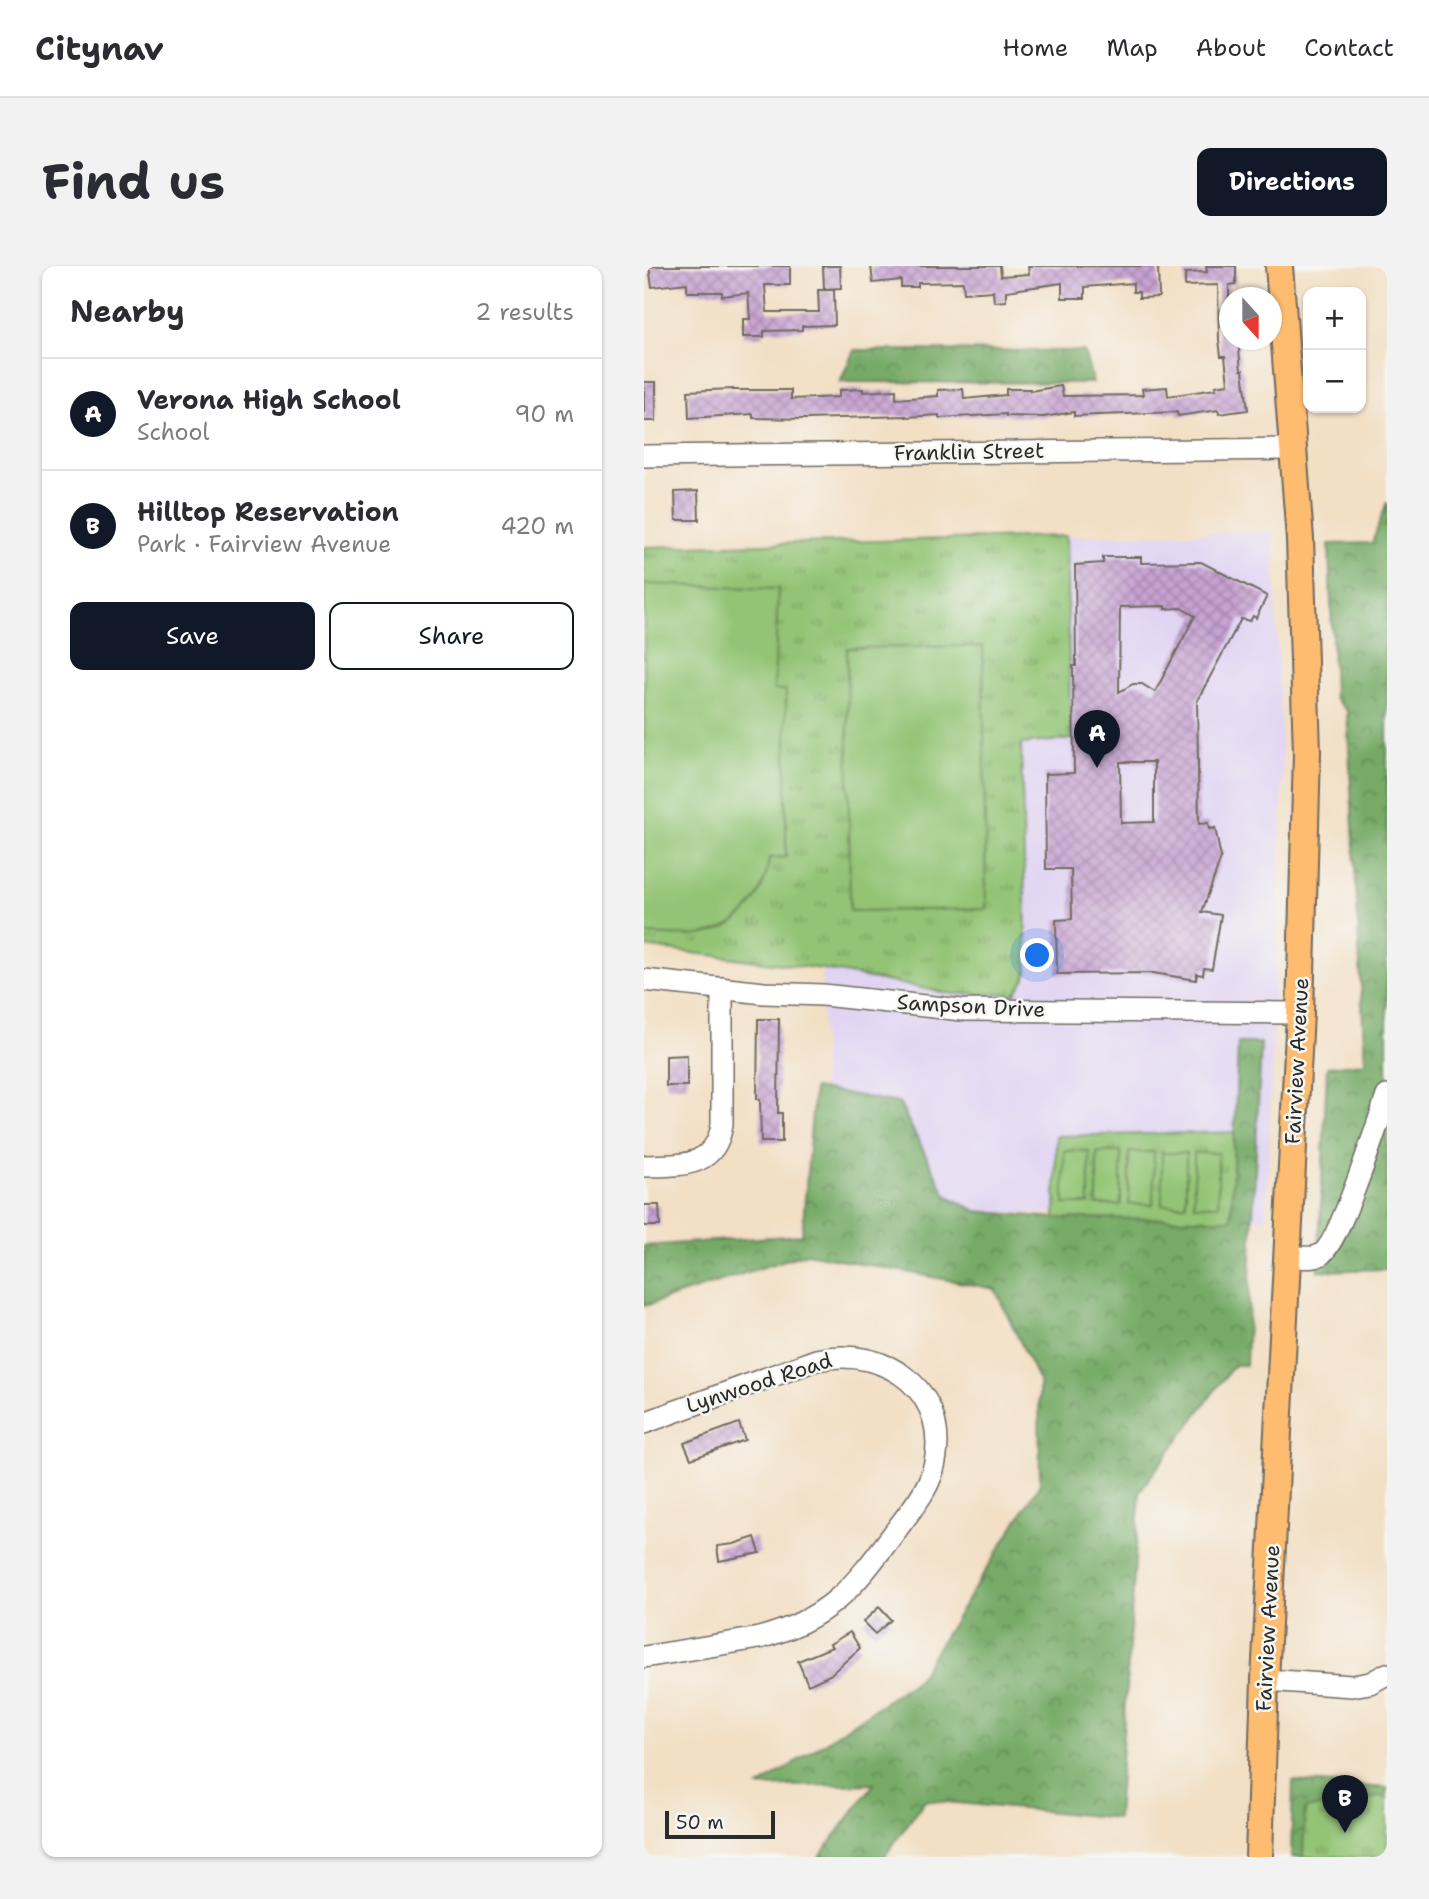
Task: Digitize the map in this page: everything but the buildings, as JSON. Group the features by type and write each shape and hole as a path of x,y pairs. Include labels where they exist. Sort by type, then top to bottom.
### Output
{"main road":[{"name":"Fairview Avenue","path":"1259,1857 1265,1680 1300,1013 1307,752 1294,449 1279,266"}],"street":[{"name":"Franklin Street","path":"644,456 1294,449"},
{"name":"Sampson Drive","path":"644,980 962,1010 1300,1013"},
{"path":"644,1166 687,1165 709,1152 719,1139 722,1124 722,988"},
{"path":"1287,1256 1315,1256 1329,1245 1340,1224 1387,1096"},
{"name":"Lynwood Road","path":"644,1423 816,1360 856,1356 880,1363 902,1374 911,1382 933,1420 936,1443 931,1478 913,1508 860,1579 829,1607 811,1618 759,1638 644,1657"},
{"path":"1265,1680 1352,1686 1370,1683 1387,1674"}],"shaded area":[{"path":"1273,531 1283,781 1266,1219 976,1211 946,1195 899,1103 823,1090 822,969 644,947 644,547"}],"green space":[{"path":"854,350 1084,351 1093,383 840,382"},
{"path":"1387,502 1387,1269 1318,1271 1327,1067 1365,1063 1347,711 1334,698 1329,544 1372,543"},
{"path":"1066,536 1071,739 1021,744 1027,975 1015,994 952,994 823,969 644,947 644,547"},
{"path":"644,584 778,589 774,690 786,690 786,857 769,858 763,885 750,908 741,917 718,931 704,934 644,934"},
{"path":"983,646 986,909 850,911 847,648"},
{"path":"1238,1043 1261,1043 1246,1365 1234,1365 1140,1491 1117,1818 925,1800 884,1857 819,1857 874,1784 759,1787 917,1680 1040,1484 1039,1381 995,1289 807,1253 644,1306 644,1246 802,1235 814,1088 899,1103 946,1195 976,1211 1055,1218 1231,1219"},
{"path":"1234,1132 1231,1219 1055,1218 1056,1136"},
{"path":"1064,1151 1089,1151 1089,1204 1064,1204"},
{"path":"1097,1152 1121,1152 1121,1205 1097,1205"},
{"path":"1129,1152 1154,1152 1153,1205 1129,1204"},
{"path":"1162,1153 1186,1153 1186,1205 1162,1205"},
{"path":"1194,1153 1218,1153 1218,1205 1194,1205"},
{"path":"1293,1781 1387,1788 1387,1857 1291,1857"},
{"path":"1387,1796 1387,1857 1303,1857 1305,1809"}],"place":[{"name":"Verona High School","path":"1097,768"},
{"name":"Hilltop Reservation","path":"1345,1833"}]}
